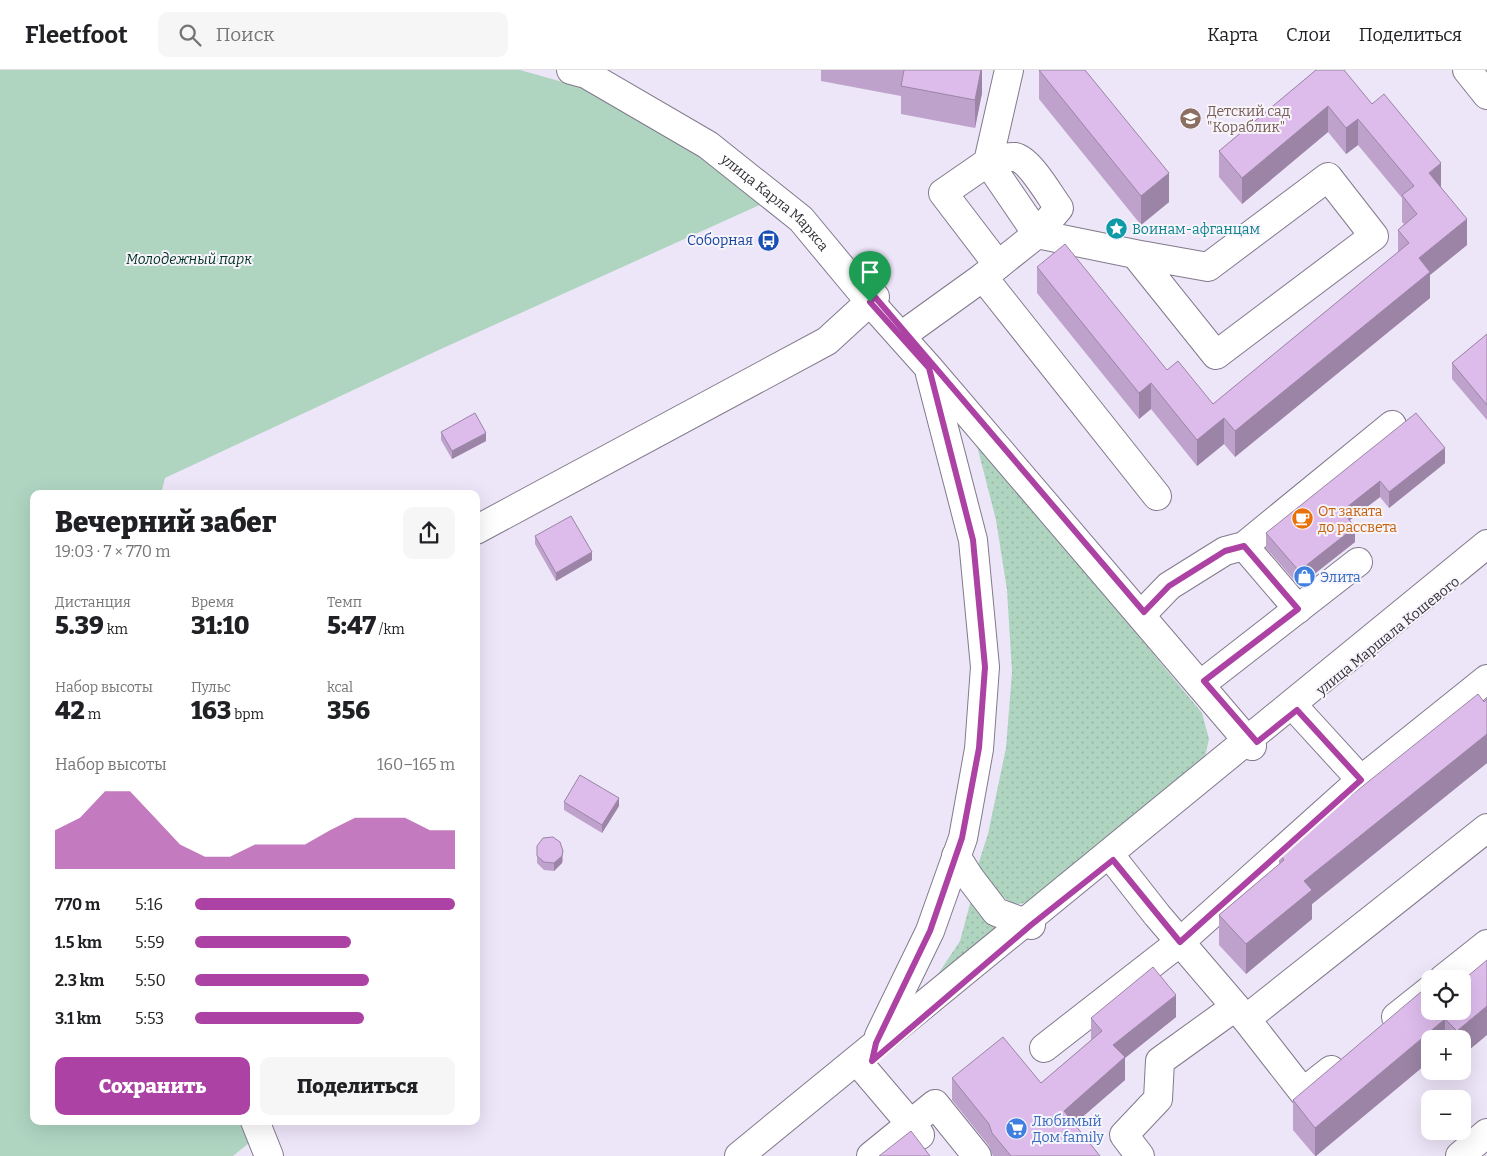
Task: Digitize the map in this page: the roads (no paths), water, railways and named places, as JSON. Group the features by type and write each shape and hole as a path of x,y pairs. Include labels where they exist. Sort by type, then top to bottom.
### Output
{"street":[{"name":"улица Карла Маркса","path":"571,70 586,74 708,145 801,219 903,334 1252,742"},
{"path":"480,528 827,341 873,300 804,213 711,139 594,70"},
{"path":"1009,70 988,162 1037,234 1208,267 1328,177 1374,236 1216,355 1135,254"},
{"path":"1467,70 1487,95"},
{"path":"1081,243 1059,208 1028,165 1020,158 1014,157 988,162 943,193 990,271 1157,496"},
{"path":"903,334 990,271 1037,234 1059,208"},
{"path":"739,1156 870,1057 930,931 962,838 979,748 985,667 973,540 928,363"},
{"path":"1143,614 1169,586 1225,551 1244,546 1392,425"},
{"path":"956,856 996,912 1027,924 1252,742 1487,544"},
{"path":"1244,546 1298,609"},
{"name":"улица Маршала Кошевого","path":"755,1156 1027,924 1113,860 1252,742 1297,710 1487,555"},
{"path":"1202,683 1358,562"},
{"path":"1044,1048 1180,942 1361,780 1487,679"},
{"path":"1297,710 1361,780"},
{"path":"1140,1156 1124,1135 1158,1099 1160,1061 1241,1013 1487,828"},
{"path":"1113,860 1241,1013 1303,1092 1348,1056"},
{"path":"1455,970 1487,944"},
{"path":"1378,1032 1421,997"},
{"path":"870,1057 913,1142"},
{"path":"871,1156 913,1142 935,1104 977,1156"},
{"path":"257,1125 269,1156"},
{"path":"1460,1156 1487,1133"}],"place":[{"name":"Детский сад \"Кораблик\"","path":"1191,119"},
{"name":"Воинам-афганцам","path":"1116,229"},
{"name":"Соборная","path":"769,240"},
{"name":"От заката до рассвета","path":"1302,519"},
{"name":"Элита","path":"1304,577"},
{"name":"Любимый Дом family","path":"1016,1129"}],"park label":[{"name":"Молодежный парк","path":"189,259"}]}
